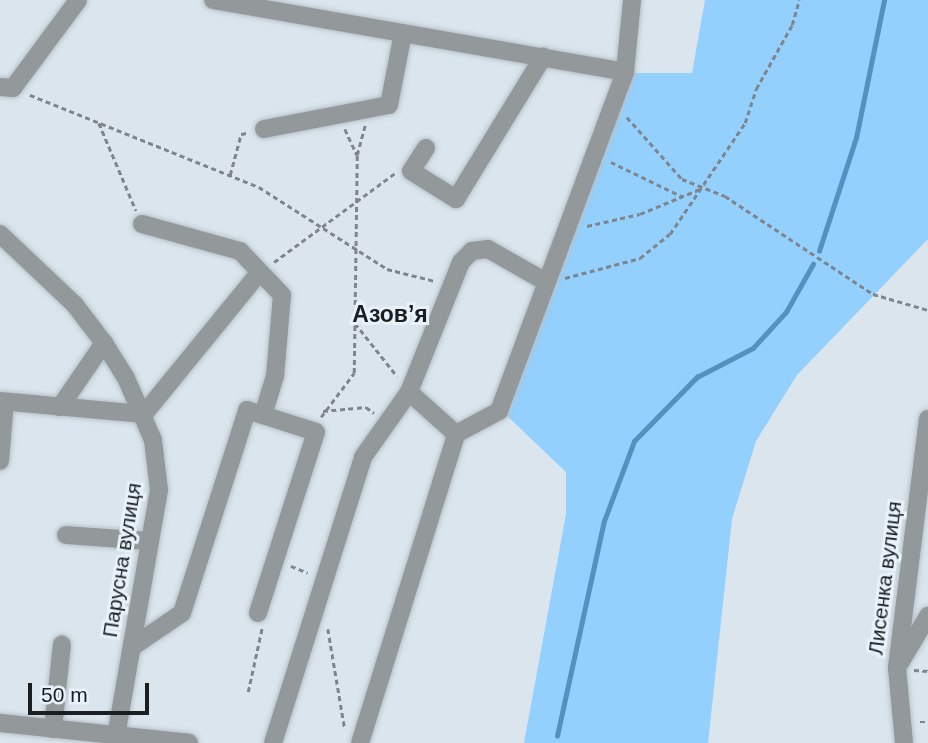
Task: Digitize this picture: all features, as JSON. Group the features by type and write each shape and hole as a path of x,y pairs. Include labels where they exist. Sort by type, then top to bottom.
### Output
{"street":[{"path":"7,88 78,0"},
{"path":"213,0 625,72"},
{"path":"353,739 456,434 499,411 625,72 632,0"},
{"path":"264,129 389,105 403,33"},
{"path":"426,148 411,171 456,199 543,57"},
{"path":"142,224 240,251 282,295 275,376 263,415"},
{"name":"Парусна вулиця","path":"0,234 75,305 104,343 144,414 155,452 159,490 116,736"},
{"path":"273,743 317,583 363,457 410,392 466,256 480,249 496,252 546,282"},
{"path":"0,461 3,401 144,414 260,272"},
{"path":"60,407 104,343"},
{"path":"410,392 433,417 456,434"},
{"path":"132,648 182,613 247,410 316,432 258,613"},
{"name":"Лисенка вулиця","path":"904,743 897,667 921,539 928,419"},
{"path":"66,534 150,541"},
{"path":"897,667 928,616"},
{"path":"53,729 62,644"},
{"path":"0,723 144,741 189,743"}],"path":[{"path":"546,282 640,258 670,234 745,123 756,89 792,25 799,0"},
{"path":"7,88 259,187 387,269 452,285"},
{"path":"614,101 672,170 703,188 725,196 873,294 928,310"},
{"path":"370,108 357,155 354,373 323,411 366,407 373,412"},
{"path":"339,115 357,155"},
{"path":"99,123 142,224"},
{"path":"230,175 241,134"},
{"path":"594,154 683,197"},
{"path":"260,272 400,170"},
{"path":"566,230 640,214 703,188"},
{"path":"355,323 410,392"},
{"path":"292,566 317,583 353,739"},
{"path":"248,692 263,634"}],"shaded area":[{"path":"705,0 928,0 928,239 797,375 756,441 732,519 708,743 524,743 566,514 566,472 504,413 632,73 692,73"}],"waterway":[{"path":"819,251 856,138 884,0"},
{"path":"557,736 604,521 634,441 697,377 753,348 786,312 813,264"}],"district":[{"name":"Азов’я","path":"390,314"}]}
